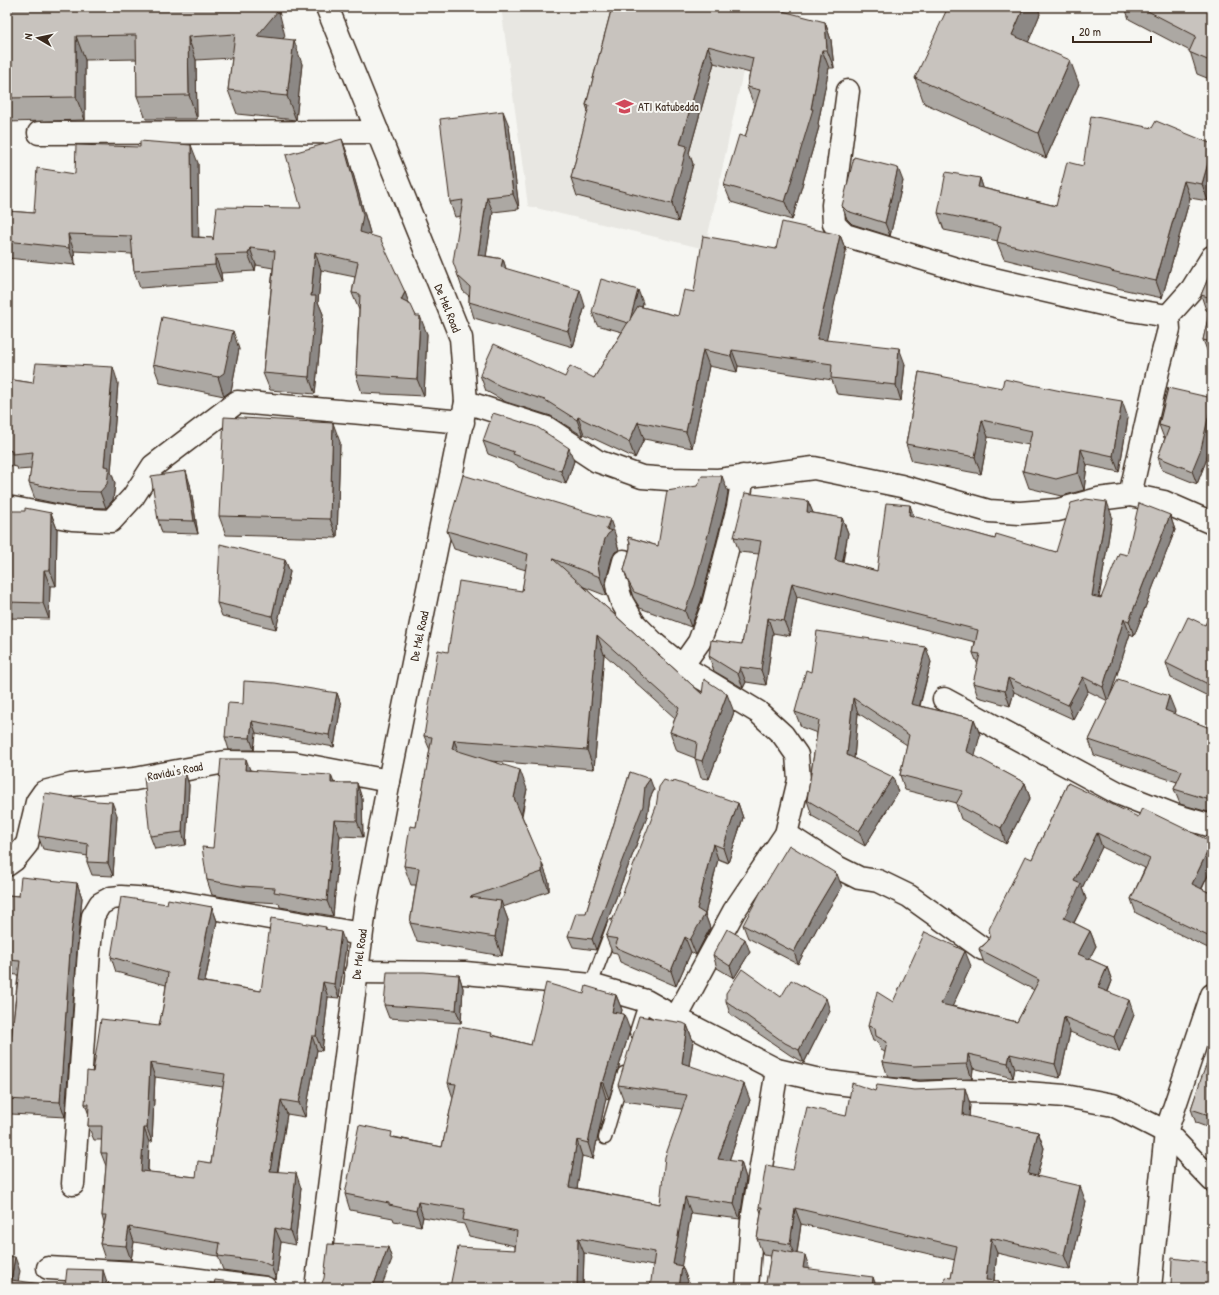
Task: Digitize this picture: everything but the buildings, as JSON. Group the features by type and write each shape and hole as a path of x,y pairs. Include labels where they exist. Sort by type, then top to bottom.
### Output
{"street":[{"name":"De Mel Road","path":"316,1288 365,908 389,781 465,412 461,338 327,7"},
{"path":"848,91 833,205 834,224 845,235 976,275 1124,309 1168,316"},
{"path":"39,133 378,132"},
{"path":"1130,495 1169,329 1168,316 1192,289 1212,257"},
{"path":"7,507 72,519 110,521 133,497 153,466 237,402 465,412 547,428 597,461 642,477 718,480 814,468 901,486 989,511 1020,513 1058,510 1098,498 1130,495 1164,502 1212,524"},
{"path":"682,666 699,642 714,605 738,507 743,476"},
{"path":"624,560 617,587 622,602 634,624 656,645 682,666 758,712 783,735 797,755 799,780 786,834 734,911 676,1018"},
{"path":"944,699 1118,792 1174,815 1212,826"},
{"name":"Ravidu's Road","path":"7,865 14,860 27,844 37,802 44,792 71,785 135,779 225,762 294,763 389,781"},
{"path":"786,834 843,870 859,878 878,881 908,896 983,949"},
{"path":"73,1184 89,951 93,916 100,904 111,898 121,897 167,900 361,934"},
{"path":"356,972 465,973 591,985 646,1001 777,1070 828,1082 919,1093 959,1091 1013,1092 1065,1096 1113,1106 1166,1132 1212,1180"},
{"path":"1150,1288 1166,1132 1212,995"},
{"path":"747,1288 752,1221 777,1070"},
{"path":"48,1268 151,1281 265,1288"}],"lane":[{"path":"591,985 619,912"},
{"path":"632,1047 646,1001"},
{"path":"604,1138 627,1062"}],"shaded area":[{"name":"ATI Katubedda","path":"501,7 757,7 705,249 528,206"}],"place":[{"name":"ATI Katubedda","path":"625,106"}]}
